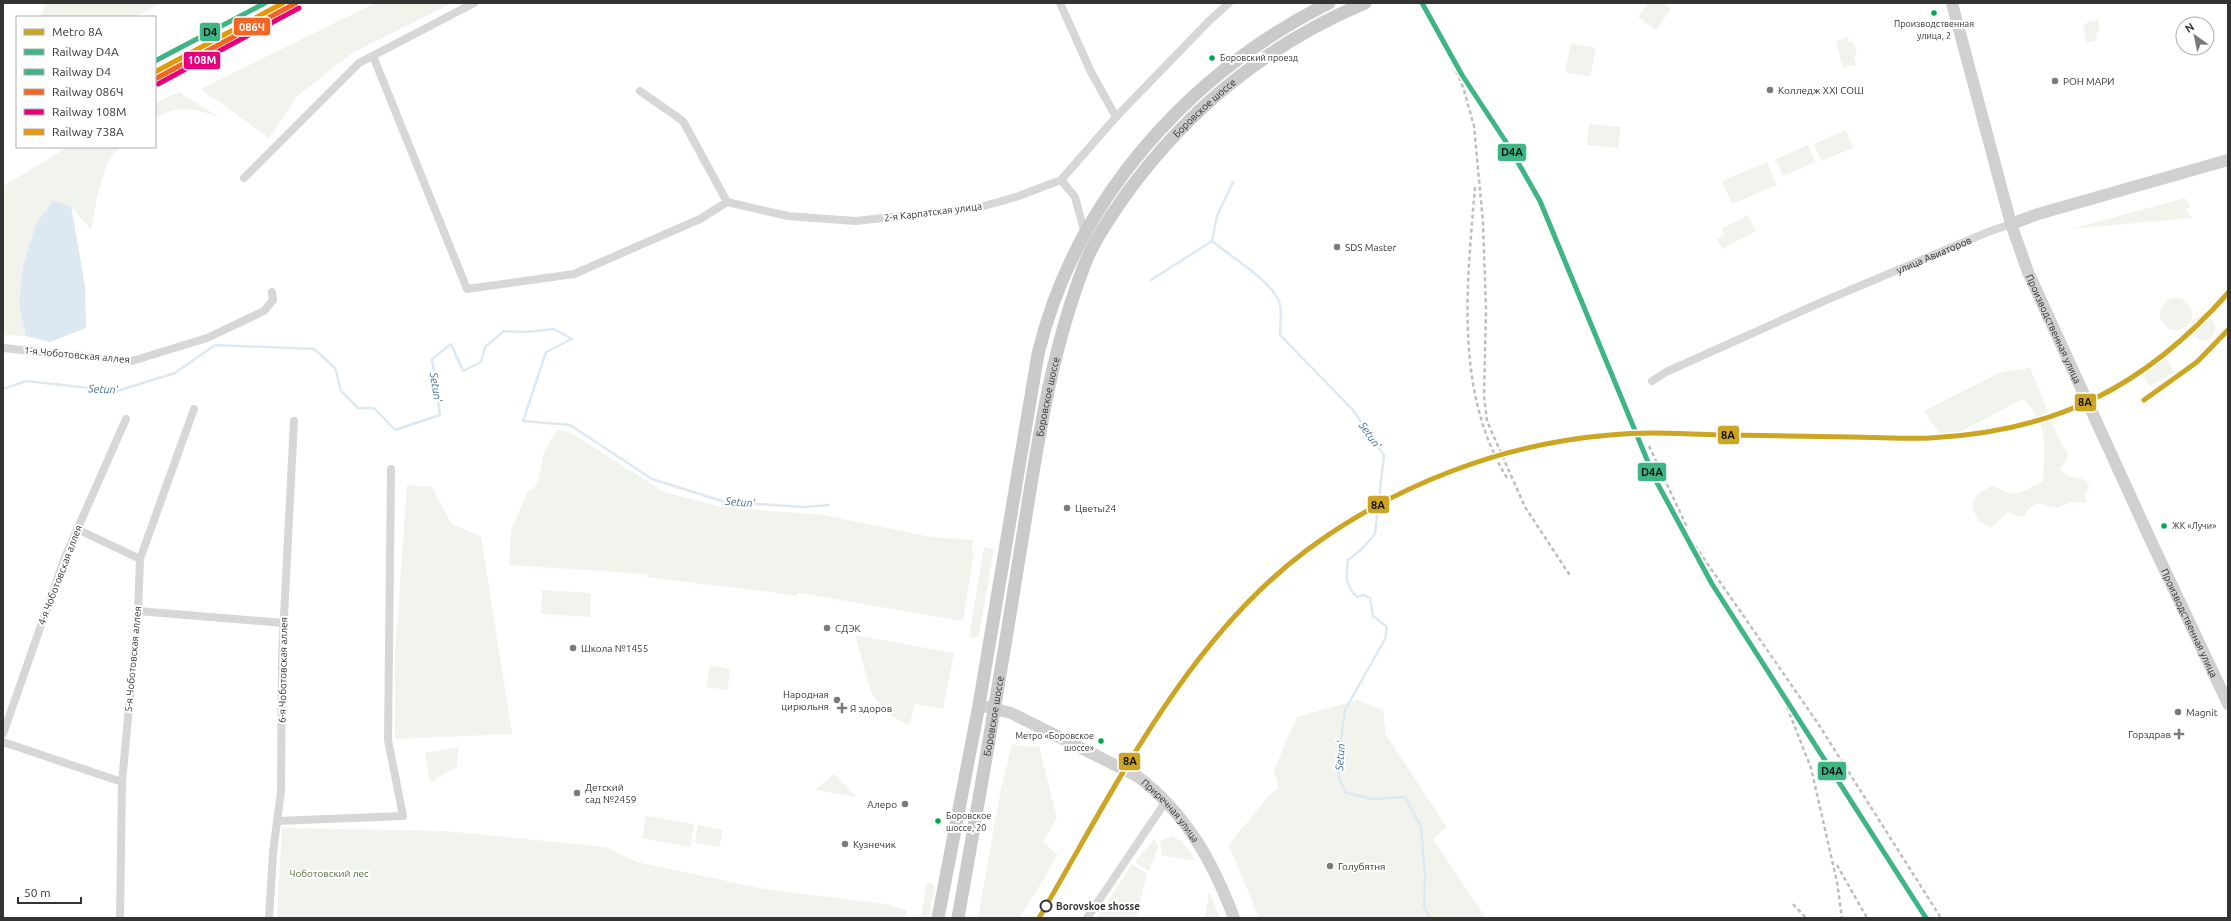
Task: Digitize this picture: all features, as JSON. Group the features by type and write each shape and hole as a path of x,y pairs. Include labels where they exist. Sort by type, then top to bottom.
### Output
{"main road":[{"name":"Боровское шоссе","path":"938,918 979,705 1038,354 1061,284 1085,234 1114,185 1170,118 1225,69 1285,28 1329,3"},
{"name":"Боровское шоссе","path":"958,918 995,708 1040,431 1053,366 1069,308 1087,258 1113,213 1144,171 1188,121 1214,97 1280,46 1331,17 1365,3"},
{"name":"Производственная улица","path":"1952,3 2011,224 2028,272 2228,704"},
{"name":"улица Авиаторов","path":"2011,224 2038,214 2228,160"},
{"name":"Приречная улица","path":"979,705 1011,713 1137,776 1166,801 1181,817 1202,849 1227,898 1234,918"}],"street":[{"path":"244,178 359,63 474,3"},
{"path":"1060,3 1091,72 1116,117"},
{"name":"2-я Карпатская улица","path":"727,202 788,216 855,221 976,208 1016,197 1060,180 1116,117 1229,3"},
{"path":"373,56 467,289 574,274 700,219 727,202 682,121 640,91"},
{"path":"1060,180 1075,197 1085,234"},
{"name":"улица Авиаторов","path":"1652,380 1666,372 1824,301 1988,232 2011,224"},
{"name":"1-я Чоботовская аллея","path":"3,348 132,361 207,338 264,311 273,300 272,292"},
{"name":"5-я Чоботовская аллея","path":"120,918 122,782 138,612 140,559 194,409"},
{"name":"4-я Чоботовская аллея","path":"3,734 65,557 126,419"},
{"name":"6-я Чоботовская аллея","path":"269,918 281,791 284,623 294,421"},
{"path":"278,821 403,816 388,740 391,469"},
{"path":"77,529 140,559"},
{"path":"138,612 284,623"},
{"path":"3,742 122,782"},
{"path":"1087,918 1166,801"}],"green space":[{"path":"45,3 162,3 137,16 41,16"},
{"path":"375,3 452,3 354,52 297,96 269,138 201,89"},
{"path":"1648,3 1663,3 1671,9 1656,30 1638,17"},
{"path":"2098,20 2100,31 2096,33 2097,40 2086,43 2083,28 2087,22"},
{"path":"1848,37 1849,42 1853,41 1857,55 1854,56 1856,65 1843,68 1836,41"},
{"path":"1571,43 1596,48 1590,77 1565,72"},
{"path":"179,92 219,117 194,110 179,109 163,114 156,118 156,103"},
{"path":"1589,124 1621,127 1618,148 1587,145"},
{"path":"1846,130 1853,148 1821,161 1814,144"},
{"path":"1808,145 1815,162 1783,176 1776,159"},
{"path":"66,148 119,148 108,161 97,197 91,230 71,206 54,202 19,305 26,336 3,335 3,186"},
{"path":"1767,162 1777,185 1732,204 1722,181"},
{"path":"2185,198 2191,206 2185,210 2192,218 2071,229"},
{"path":"1748,215 1756,231 1722,249 1717,239 1724,235 1721,229"},
{"path":"2176,298 2187,303 2192,314 2187,325 2176,330 2165,325 2160,314 2165,303"},
{"path":"2203,316 2211,320 2215,328 2211,336 2203,340 2195,336 2191,328 2195,320"},
{"path":"2165,357 2174,372 2150,386 2141,371"},
{"path":"2030,368 2062,446 2068,453 2066,462 2059,469 2069,476 2086,480 2089,487 2086,493 2086,503 2070,502 2058,508 2037,503 2026,511 2025,517 2017,516 2008,512 1991,528 1978,520 1972,507 1976,496 1991,486 2009,493 2018,493 2043,481 2044,437 2038,418 2023,399 1944,440 1924,411 2001,372"},
{"path":"557,430 568,431 664,492 722,507 824,515 931,537 973,540 972,552 974,552 963,621 805,594 797,593 797,596 647,577 647,574 509,565 511,531 527,493 537,485 544,452"},
{"path":"407,485 432,487 451,523 481,537 512,734 395,739 395,655"},
{"path":"984,547 994,549 979,635 975,638 969,637"},
{"path":"542,590 591,593 590,617 541,614"},
{"path":"855,635 954,653 943,709 915,704 909,726 887,713 871,692"},
{"path":"710,665 731,669 727,690 706,687"},
{"path":"1357,700 1383,710 1386,735 1447,827 1433,839 1486,918 1259,918 1229,845 1268,796 1279,788 1274,770 1297,717"},
{"path":"1012,744 1026,747 1039,746 1057,818 1043,842 1058,855 1020,918 978,918 1000,793"},
{"path":"458,747 457,766 430,783 425,753"},
{"path":"834,774 857,797 815,790"},
{"path":"646,816 694,824 690,847 642,838"},
{"path":"698,825 723,830 719,847 695,843"},
{"name":"Чоботовский лес","path":"282,829 445,831 606,847 637,862 764,889 885,904 907,910 905,918 277,918"},
{"path":"1172,836 1183,843 1196,861 1161,855 1162,849 1159,841"},
{"path":"1155,838 1158,847 1149,871 1135,862"},
{"path":"1132,864 1147,874 1136,918 1097,918"},
{"path":"927,882 935,885 929,918 921,918"},
{"path":"1209,891 1220,918 1205,918"}],"shaded area":[{"path":"53,201 71,206 85,286 86,328 50,342 26,336 19,305 23,267 36,224"}],"waterway":[{"path":"1212,241 1217,216 1233,182"},
{"name":"Setun'","path":"1151,280 1212,241 1251,270 1270,288 1277,297 1280,305 1281,316 1280,335 1352,409 1384,455 1375,534 1362,549 1348,560 1347,580 1350,589 1357,597 1364,595 1370,598 1373,616 1387,627 1385,639 1345,710 1338,761 1339,778 1346,793 1373,799 1405,797 1421,827 1425,876 1424,907 1430,918"},
{"name":"Setun'","path":"3,389 26,381 117,391 175,373 215,345 314,349 335,368 341,391 358,408 374,408 395,430 440,415 432,359 451,344 463,371 481,362 485,347 504,331 525,332 554,329 572,339 546,352 523,421 570,425 652,479 725,502 804,507 829,505"}],"railway":[{"path":"1445,45 1463,87 1474,126 1483,222 1486,310 1484,396 1487,421 1525,507 1571,577"},
{"path":"1475,187 1469,261 1468,299 1468,336 1471,373 1479,409 1490,444 1507,478"},
{"path":"1649,446 1687,527"},
{"path":"1675,517 1817,722 1941,918"},
{"path":"1782,694 1811,768 1837,882 1842,918"},
{"path":"1837,865 1867,918"},
{"path":"1793,904 1806,918"}],"metro line":[{"name":"8А","path":"1039,918 1125,769 1156,720 1189,672 1225,627 1264,586 1307,550 1376,506 1413,487 1489,458 1569,440 1610,435 1653,433 1930,438 1975,434 2018,426 2057,414 2095,398 2130,379 2164,354 2196,326 2228,293"},
{"name":"8А","path":"2144,400 2197,362 2228,330"}],"rail line":[{"name":"D4","path":"156,60 265,3"},
{"name":"738А","path":"156,71 283,3"},
{"name":"086Ч","path":"156,78 296,3"},
{"name":"D4А","path":"1422,3 1462,75 1508,145 1540,201 1655,479 1712,584 1926,918"},
{"name":"108М","path":"158,84 299,8"}],"place":[{"name":"Производственная улица, 2","path":"1934,13"},
{"name":"Боровский проезд","path":"1212,58"},
{"name":"РОН МАРИ","path":"2055,81"},
{"name":"Колледж XXI СОШ","path":"1770,90"},
{"name":"SDS Master","path":"1337,247"},
{"name":"Цветы24","path":"1067,508"},
{"name":"ЖК «Лучи»","path":"2164,526"},
{"name":"СДЭК","path":"827,628"},
{"name":"Школа №1455","path":"573,648"},
{"name":"Народная цирюльня","path":"837,700"},
{"name":"Я здоров","path":"842,708"},
{"name":"Magnit","path":"2178,712"},
{"name":"Горздрав","path":"2179,734"},
{"name":"Метро «Боровское шоссе»","path":"1101,741"},
{"name":"Детский сад №2459","path":"577,793"},
{"name":"Алеро","path":"905,804"},
{"name":"Боровское шоссе, 20","path":"938,821"},
{"name":"Кузнечик","path":"845,844"},
{"name":"Голубятня","path":"1330,866"},
{"name":"Borovskoe shosse","path":"1046,906"}]}
